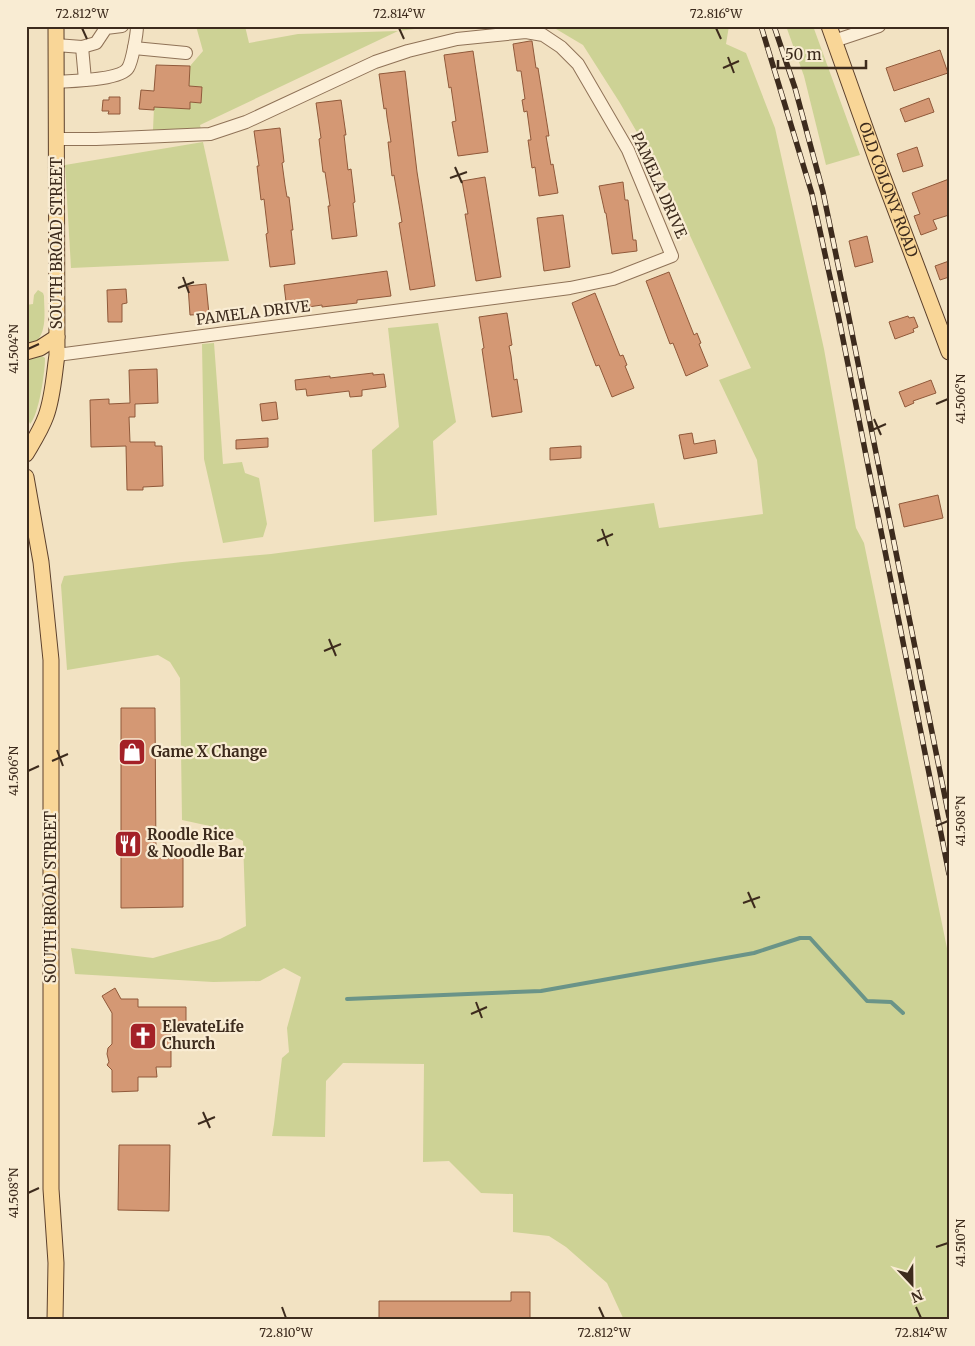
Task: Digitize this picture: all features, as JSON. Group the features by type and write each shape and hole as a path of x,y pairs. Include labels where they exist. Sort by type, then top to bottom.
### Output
{"main road":[{"name":"SOUTH BROAD STREET","path":"26,454 41,429 46,415 56,355 56,26"},
{"name":"OLD COLONY ROAD","path":"829,26 877,161 949,352"},
{"path":"26,352 40,348 56,337"},
{"name":"SOUTH BROAD STREET","path":"26,477 41,562 51,660 51,1189 56,1263 55,1320"}],"street":[{"path":"56,45 82,47 96,43 106,27 122,26"},
{"path":"56,82 96,79 121,74 128,68 138,35 137,26"},
{"path":"834,41 879,26"},
{"name":"PAMELA DRIVE","path":"56,355 570,288 613,279 672,256 628,150 578,64 561,47 543,35 526,32 457,39 408,51 375,62 246,122 210,134 96,140 57,139"},
{"path":"82,47 85,80"},
{"path":"134,48 186,53"}],"green space":[{"path":"196,26 245,26 249,43 298,34 398,31 200,125 201,129 153,130 154,107 190,102 201,103 202,87 189,86 190,66 203,51"},
{"path":"410,26 440,26 398,31"},
{"path":"551,26 729,26 726,44 746,53 775,128 824,349 856,528 864,543 949,958 949,1320 624,1320 607,1283 566,1247 549,1236 513,1232 513,1194 481,1193 449,1161 423,1162 424,1064 343,1063 326,1081 325,1137 272,1136 282,1058 289,1052 287,1028 301,977 284,968 260,981 213,982 75,974 71,948 153,958 220,939 246,926 243,841 219,828 182,820 180,678 170,662 158,655 67,670 61,585 64,576 271,554 654,503 659,528 763,514 757,460 719,380 751,368 663,177 620,103 583,45"},
{"path":"786,26 813,26 860,155 826,165 804,76"},
{"path":"203,142 229,261 71,268 65,165"},
{"path":"38,290 44,296 45,315 43,328 38,339 26,346 26,305 33,304 34,295"},
{"path":"438,323 456,422 433,441 437,515 374,522 372,450 399,427 388,328"},
{"path":"214,343 223,464 242,462 245,473 259,478 267,524 263,537 223,543 204,459 202,344"},
{"path":"42,356 45,358 41,392 30,424 26,413 26,360"}],"building":[{"path":"532,41 549,136 546,136 558,193 539,196 535,167 532,168 528,140 531,140 527,111 524,112 522,100 525,99 521,71 517,71 513,44"},
{"path":"940,50 948,73 894,91 886,68"},
{"path":"473,51 488,152 458,156 452,122 456,121 444,55"},
{"path":"156,65 190,66 189,86 202,87 201,103 190,102 190,109 154,107 154,110 139,109 141,90 154,91"},
{"path":"405,71 417,172 435,286 410,290 399,223 402,222 394,175 392,176 388,142 391,142 379,74"},
{"path":"109,97 120,97 120,114 108,114 109,111 102,111 103,100 109,100"},
{"path":"929,98 934,112 905,122 900,109"},
{"path":"341,100 348,170 351,169 355,202 353,203 357,236 332,239 328,206 330,206 325,172 323,172 316,103"},
{"path":"280,128 284,162 282,163 287,197 289,197 295,264 270,267 264,199 261,200 254,131"},
{"path":"917,147 923,166 903,172 897,154"},
{"path":"485,177 501,277 476,281 465,214 468,214 462,181"},
{"path":"949,179 949,215 933,220 937,229 921,235 914,216 920,214 912,193"},
{"path":"623,182 625,200 628,200 633,240 636,240 637,251 612,254 606,213 599,186"},
{"path":"563,215 570,267 544,271 537,218"},
{"path":"867,236 873,262 855,267 849,241"},
{"path":"949,261 949,277 940,280 935,266"},
{"path":"387,271 391,296 357,300 357,303 287,310 284,285"},
{"path":"669,272 694,335 697,333 701,343 699,344 708,366 686,376 673,343 670,344 646,281"},
{"path":"206,284 209,314 190,315 188,286"},
{"path":"126,289 127,303 122,304 122,322 108,322 107,290"},
{"path":"595,293 620,356 623,355 627,365 625,366 634,388 612,397 599,365 596,366 572,303"},
{"path":"507,313 512,345 509,346 514,380 517,379 522,412 492,417 479,317"},
{"path":"908,316 909,318 914,317 918,327 913,329 914,332 895,339 889,322"},
{"path":"157,369 158,403 135,404 135,417 129,417 130,442 155,442 155,446 162,446 163,486 143,487 143,490 127,490 126,446 91,447 90,400 109,399 109,404 130,403 129,370"},
{"path":"373,373 373,375 384,374 386,387 362,390 362,396 350,397 349,391 307,396 306,389 296,390 295,380"},
{"path":"931,380 936,393 913,401 914,403 905,407 899,392"},
{"path":"276,402 278,419 262,421 260,404"},
{"path":"692,433 694,444 715,440 717,453 684,459 679,435"},
{"path":"268,438 268,447 236,449 236,440"},
{"path":"581,446 581,458 550,460 550,448"},
{"path":"938,495 943,518 904,527 899,504"},
{"path":"121,708 155,708 156,858 183,858 183,907 121,908"},
{"name":"ElevateLife Church","path":"115,988 121,999 138,999 138,1007 186,1007 186,1029 174,1029 171,1067 156,1067 157,1077 138,1077 138,1091 112,1092 112,1070 107,1065 109,1062 107,1054 108,1048 112,1044 112,1013 102,996"},
{"path":"119,1145 170,1145 169,1211 118,1210"},
{"path":"511,1292 530,1292 530,1320 379,1320 379,1301 511,1301"}],"waterway":[{"path":"347,999 541,991 754,953 800,938 810,938 867,1001 891,1002 903,1013"}],"railway":[{"path":"761,26 812,194 838,314 949,874"},
{"path":"774,26 795,88 823,192 949,817"}],"place":[{"name":"Game X Change","path":"132,752"},
{"name":"Roodle Rice & Noodle Bar","path":"128,844"},
{"name":"ElevateLife Church","path":"143,1036"}]}
